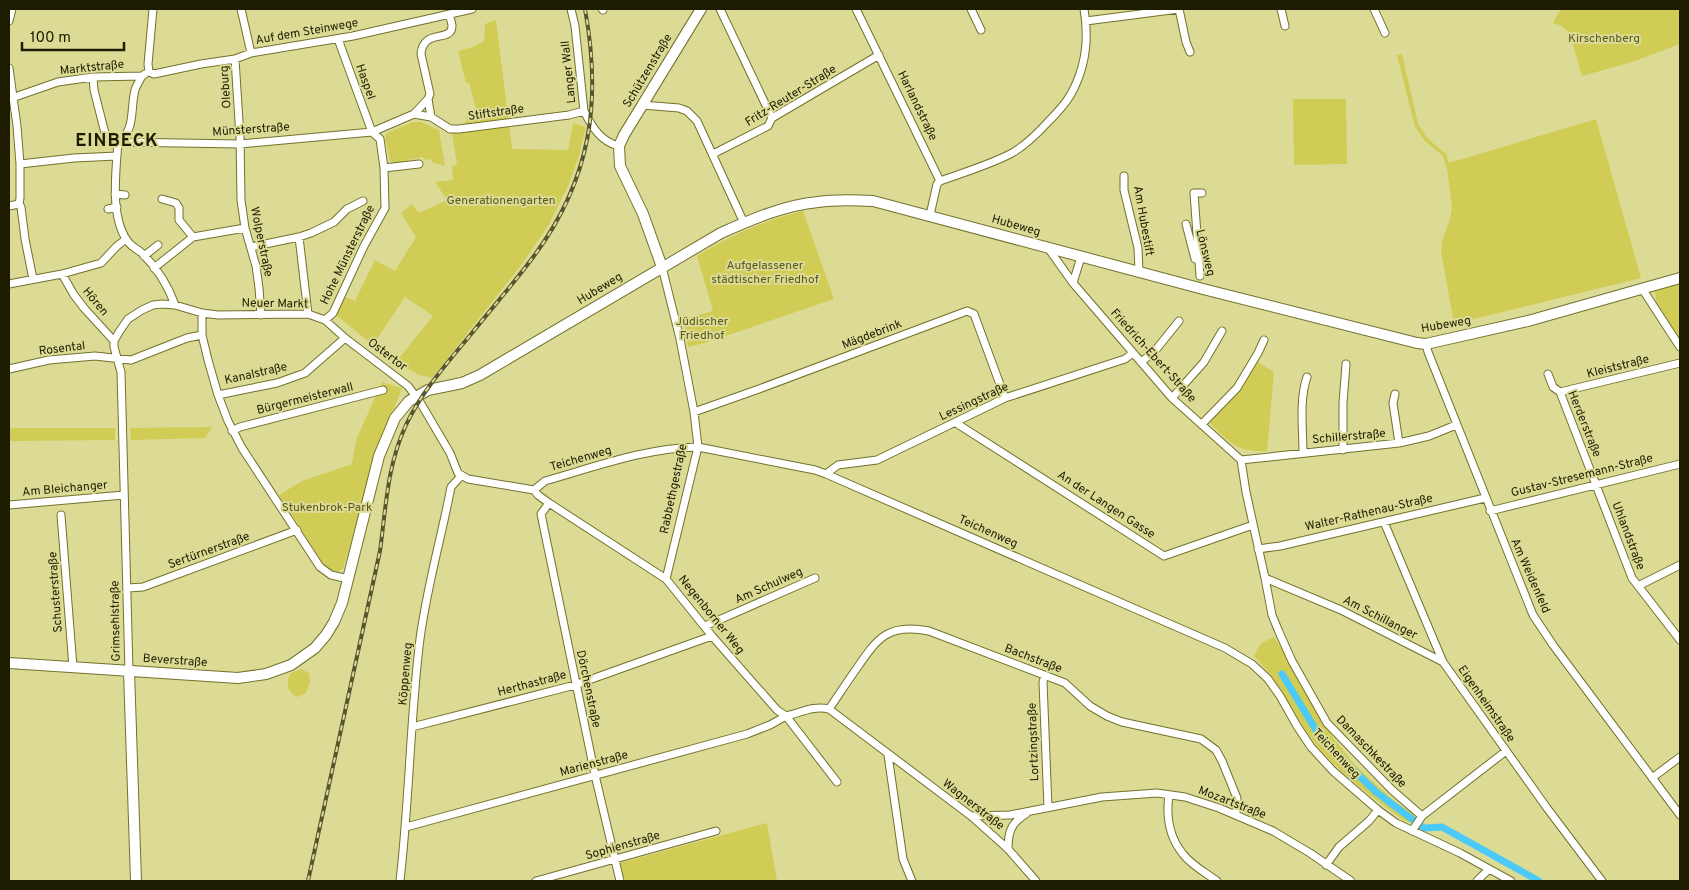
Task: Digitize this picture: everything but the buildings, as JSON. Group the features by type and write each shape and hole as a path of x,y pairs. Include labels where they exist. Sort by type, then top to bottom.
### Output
{"street":[{"path":"9,21 12,9"},
{"path":"149,72 148,64 153,9"},
{"path":"241,9 251,53"},
{"name":"Auf dem Steinwege","path":"149,72 154,74 235,59 251,53 338,40 472,9"},
{"name":"Langer Wall","path":"571,9 575,26 584,111 602,139 610,144 619,146"},
{"name":"Schützenstraße","path":"619,146 701,9"},
{"path":"720,9 772,118"},
{"name":"Harlandstraße","path":"856,9 940,181"},
{"path":"971,9 981,30"},
{"path":"930,215 937,184 940,181 1011,154 1031,140 1071,95 1082,68 1086,51 1084,9"},
{"path":"1086,22 1180,9 1186,42 1190,52"},
{"path":"1281,9 1285,26"},
{"path":"1374,9 1385,33"},
{"path":"414,114 428,100 430,94 421,54 424,41 451,32 452,27 449,14"},
{"name":"Haspel","path":"338,40 372,132 380,139 384,168"},
{"name":"Fritz-Reuter-Straße","path":"713,154 768,126 772,118 879,55"},
{"name":"Oleburg","path":"235,59 240,144"},
{"path":"9,68 20,164 19,204 32,279"},
{"name":"Marktstraße","path":"11,98 58,82 93,77 142,76 149,72"},
{"path":"93,77 103,140 118,142 123,139 129,130 135,90 142,76"},
{"path":"428,100 431,117"},
{"path":"642,105 679,108 687,111 697,121 744,223"},
{"name":"Stiftstraße","path":"414,114 431,117 450,129 459,130 569,115 584,111"},
{"name":"Münsterstraße","path":"118,142 240,144 372,132 414,114"},
{"path":"118,142 115,194 122,229 126,239 142,253 166,282 175,305"},
{"name":"Wolperstraße","path":"240,144 241,200 245,228 251,247 259,288 261,315"},
{"name":"Rabbethgestraße","path":"619,146 620,166 642,214 662,267 680,339 694,412 698,447 666,579"},
{"path":"20,164 74,158 117,156"},
{"path":"384,168 419,164"},
{"name":"Hohe Münsterstraße","path":"325,320 332,314 364,246 385,208 384,168"},
{"name":"Am Hubestift","path":"1124,176 1124,190 1138,248 1139,271"},
{"path":"1193,236 1194,193 1202,193"},
{"path":"115,194 125,195"},
{"path":"162,199 176,203 179,208 179,220 193,237"},
{"name":"Hubeweg","path":"416,396 432,388 462,383 480,375 722,232 779,211 816,202 844,199 873,201 930,215 1048,248 1080,260 1139,271 1203,289 1426,344 1528,321 1680,278"},
{"path":"251,247 299,237 334,222 347,209 363,201"},
{"path":"9,206 19,204"},
{"path":"108,209 117,208"},
{"name":"Lönsweg","path":"1186,224 1193,236 1203,289"},
{"path":"154,268 193,237 245,228"},
{"path":"299,237 308,314"},
{"path":"9,284 62,274 101,263 126,239"},
{"path":"142,253 158,245"},
{"name":"Friedrich-Ebert-Straße","path":"1048,248 1073,283 1172,398 1241,460"},
{"path":"1073,283 1080,260"},
{"name":"Hören","path":"62,274 84,308 114,341"},
{"path":"1643,290 1680,348"},
{"name":"Neuer Markt","path":"114,341 128,319 153,305 162,304 175,305 202,313 308,314 325,320 343,336"},
{"name":"Mägdebrink","path":"694,412 967,311 974,314 1005,398"},
{"path":"202,313 202,335 218,395 232,431 320,567 331,575 349,580"},
{"path":"1141,362 1154,352 1179,321"},
{"path":"1172,398 1204,362 1222,331"},
{"name":"Rosental","path":"9,369 49,360 95,356 131,360 187,338 202,335"},
{"name":"Ostertor","path":"343,336 408,386 416,396"},
{"name":"Kanalstraße","path":"218,395 277,383 305,373 343,336"},
{"path":"1202,424 1237,388 1264,340"},
{"name":"Grimsehlstraße","path":"114,341 114,348 121,372 136,881"},
{"name":"Am Weidenfeld","path":"1426,344 1456,425 1533,615 1553,645 1680,815"},
{"name":"Lessingstraße","path":"826,474 838,465 877,460 1005,398 1125,359 1133,353"},
{"name":"Kleiststraße","path":"1560,392 1680,363"},
{"path":"1343,450 1343,403 1346,364"},
{"name":"Herderstraße","path":"1548,374 1554,387 1560,392 1596,485"},
{"path":"1303,453 1304,385 1307,377"},
{"name":"Bürgermeisterwall","path":"232,431 240,427 383,390"},
{"path":"1395,394 1393,403 1399,443"},
{"path":"416,396 450,453 461,476 534,490"},
{"name":"Beverstraße","path":"9,664 238,678 254,676 291,666 315,648 334,622 349,580 379,456 395,418 401,409 416,396"},
{"name":"An der Langen Gasse","path":"956,423 1164,556 1253,525"},
{"name":"Schillerstraße","path":"1241,460 1399,443 1428,436 1456,425"},
{"name":"Teichenweg","path":"534,490 545,481 646,452 698,447 815,470 826,474 1234,652 1252,664 1268,679 1311,747 1333,770 1378,810 1396,823 1460,853 1511,881"},
{"path":"1241,460 1258,549"},
{"name":"Gustav-Stresemann-Straße","path":"1490,511 1680,464"},
{"name":"Köppenweg","path":"400,881 406,827 419,646 427,598 451,487 461,476"},
{"name":"Uhlandstraße","path":"1596,485 1632,578 1680,640"},
{"name":"Negenborner Weg","path":"534,490 549,503 666,579 712,636 777,710 786,716 837,782"},
{"name":"Am Bleichanger","path":"9,506 124,495"},
{"name":"Walter-Rathenau-Straße","path":"1258,549 1280,546 1485,498"},
{"name":"Dörchenstraße","path":"549,503 541,514 575,684 620,881"},
{"name":"Schusterstraße","path":"61,515 73,667"},
{"name":"Eigenheimstraße","path":"1384,522 1443,662 1506,752 1602,881"},
{"name":"Sertürnerstraße","path":"128,588 143,587 297,530"},
{"name":"Damaschkestraße","path":"1258,549 1272,615 1292,661 1327,724 1392,790 1422,817"},
{"path":"1638,586 1680,565"},
{"name":"Am Schulweg","path":"705,626 814,578"},
{"name":"Am Schillanger","path":"1265,578 1341,610 1443,662"},
{"name":"Bachstraße","path":"829,709 872,645 882,637 898,630 913,628 929,631 1065,683 1090,706 1122,722 1202,738 1216,750 1237,798 1236,814"},
{"name":"Herthastraße","path":"412,727 575,684 712,636"},
{"name":"Lortzingstraße","path":"1045,675 1043,691 1048,807"},
{"path":"786,716 814,708 829,709 888,755 903,858 912,881"},
{"name":"Marienstraße","path":"406,827 747,734 786,716"},
{"path":"1412,831 1422,817 1506,752"},
{"name":"Wagnerstraße","path":"888,755 971,816 1008,849 1036,881"},
{"path":"1652,778 1680,757"},
{"name":"Mozartstraße","path":"971,816 1010,814 1102,797 1157,793 1185,797 1236,814 1273,831 1351,881"},
{"path":"1169,795 1168,814 1171,836 1184,856 1217,881"},
{"path":"1008,849 1008,836 1012,826 1020,817 1031,810"},
{"path":"1326,865 1339,847 1369,821 1378,810"},
{"name":"Sophienstraße","path":"536,881 716,831"},
{"path":"1477,881 1489,869"}],"green space":[{"name":"Kirschenberg","path":"1561,9 1680,9 1680,44 1632,62 1582,76 1570,34 1562,26 1553,23"},
{"name":"Generationengarten","path":"496,20 512,149 568,150 573,123 586,127 578,159 568,186 548,226 522,264 432,378 419,375 396,362 433,316 405,297 373,345 336,315 343,296 355,301 375,260 395,271 416,237 401,213 412,204 419,213 447,200 435,182 453,180 452,166 457,164 452,134 468,132 464,124 467,115 474,113 476,109 469,83 466,83 458,51 473,47 484,41 485,24"},
{"path":"1402,54 1418,124 1427,138 1446,154 1449,163 1596,119 1641,278 1454,324 1441,251 1452,207 1447,169 1443,156 1425,141 1415,127 1397,55"},
{"path":"1293,99 1346,99 1347,164 1294,165"},
{"path":"413,122 421,122 439,130 445,166 432,162 431,159 425,160 423,157 408,160 406,163 396,164 390,161 385,136 387,133"},
{"name":"Aufgelassener städtischer Friedhof","path":"803,211 834,299 688,347 683,319 713,311 697,256 748,229"},
{"path":"1680,283 1680,341 1656,301 1655,290"},
{"path":"1256,361 1274,372 1267,451 1248,450 1234,445 1209,422 1238,392"},
{"name":"Stukenbrok-Park","path":"382,382 402,388 378,448 343,569 335,573 323,563 279,495 302,481 352,464 356,440"},
{"path":"212,427 205,438 131,440 130,428"},
{"path":"9,428 115,428 115,440 9,441"},
{"path":"1274,637 1331,735 1354,764 1393,800 1414,814 1410,822 1406,822 1354,782 1318,748 1276,684 1254,656 1261,643"},
{"path":"301,669 309,673 310,682 306,693 298,697 289,690 288,680 291,673"},
{"path":"767,823 777,881 623,881 620,863"}],"waterway":[{"path":"1282,674 1322,740 1376,792 1424,828 1442,827 1539,881"}],"railway":[{"path":"308,881 380,551 388,487 400,440 412,412 445,366 534,256 553,227 568,198 580,169 591,108 592,76 585,9"}],"district":[{"name":"EINBECK","path":"117,141"}],"park label":[{"name":"Jüdischer Friedhof","path":"702,329"}]}
